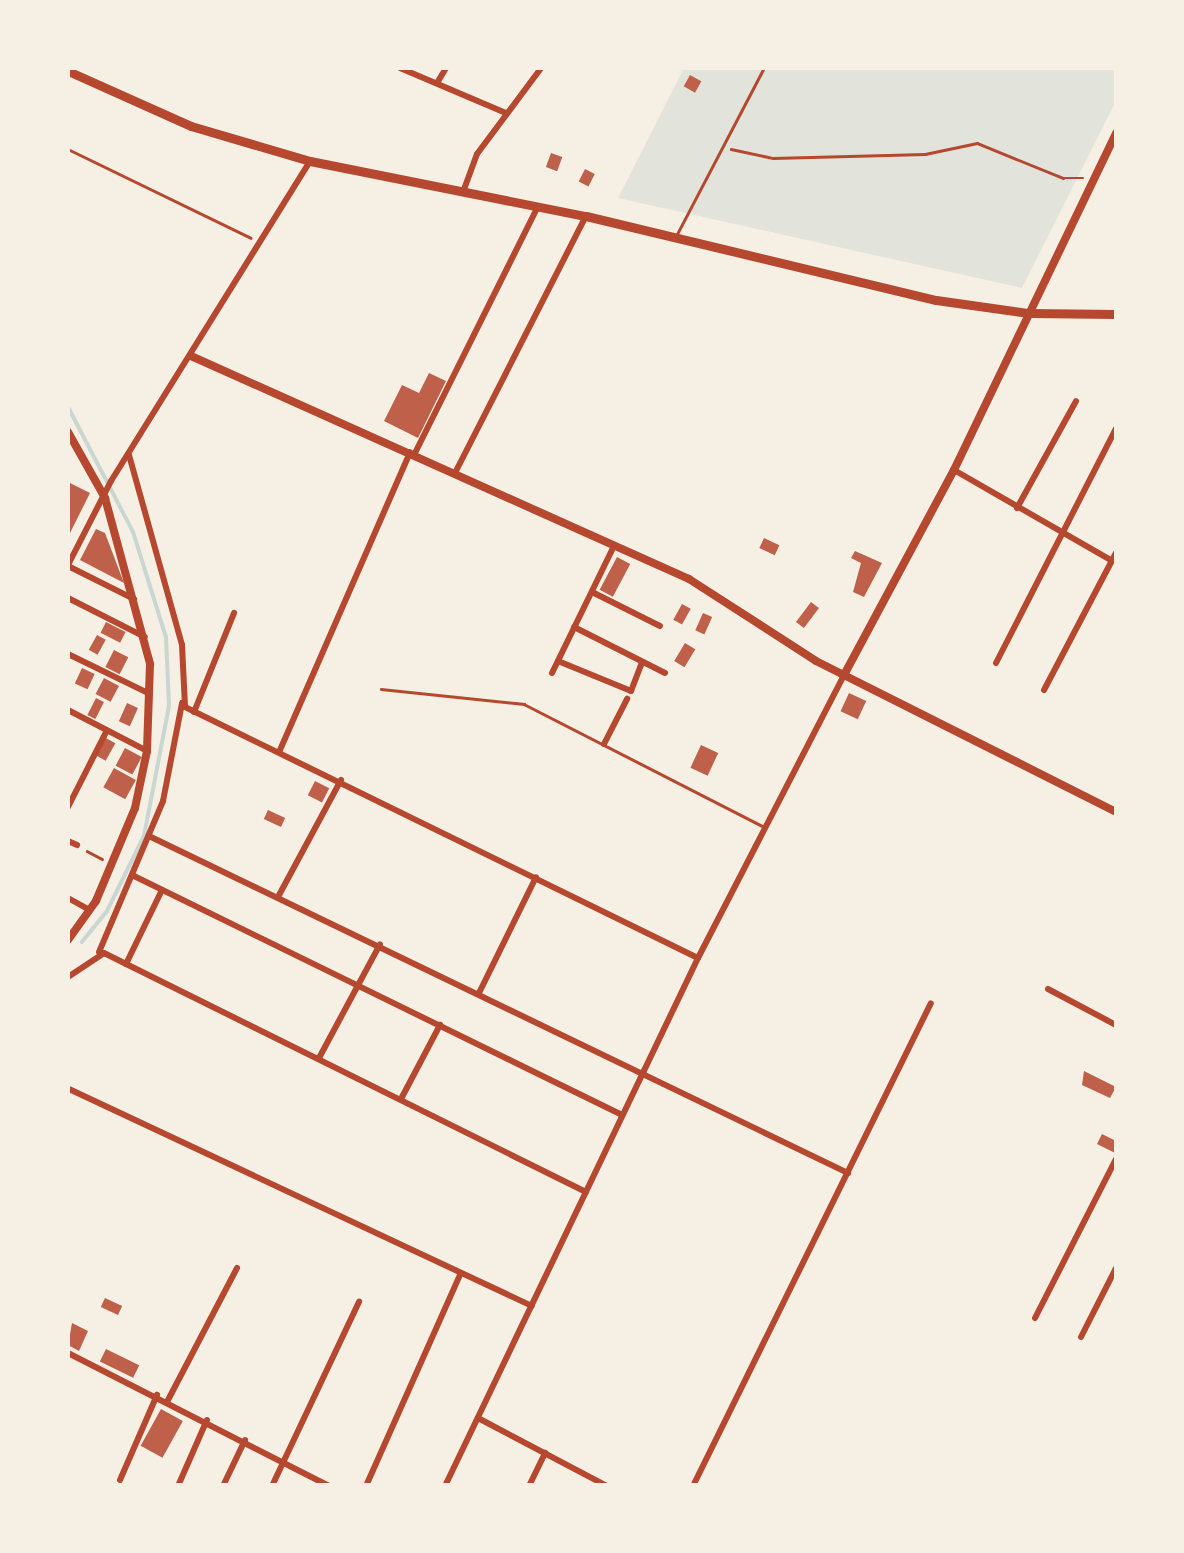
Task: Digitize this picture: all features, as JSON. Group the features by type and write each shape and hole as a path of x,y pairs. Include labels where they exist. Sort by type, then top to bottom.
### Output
{"main road":[{"path":"68,71 191,126 310,160 586,216 900,293 1029,313 1116,314"}],"street":[{"path":"400,68 506,113"},
{"path":"437,83 446,68"},
{"path":"464,192 477,154 540,68"},
{"path":"445,1486 698,958 954,470 1116,134"},
{"path":"136,600 68,561 105,498 111,480 310,160"},
{"path":"280,750 412,452 538,206"},
{"path":"456,471 586,216"},
{"path":"191,356 456,471 689,579 844,675 1116,812"},
{"path":"1017,508 1076,401"},
{"path":"996,663 1116,429"},
{"path":"68,432 105,498 146,637 150,694 148,751 113,865 90,910 68,940"},
{"path":"68,454 74,442"},
{"path":"68,977 99,952 151,837 182,702 182,645 129,454"},
{"path":"954,470 1112,561"},
{"path":"552,673 615,544"},
{"path":"1044,690 1116,552"},
{"path":"592,592 660,626"},
{"path":"68,598 146,637"},
{"path":"194,712 234,613"},
{"path":"574,628 664,674"},
{"path":"68,654 150,694"},
{"path":"558,661 631,691 642,662"},
{"path":"604,744 627,699"},
{"path":"182,702 194,712 280,750 698,958"},
{"path":"68,710 148,751"},
{"path":"68,807 107,730"},
{"path":"278,897 341,780"},
{"path":"151,837 848,1172"},
{"path":"68,841 77,846"},
{"path":"134,876 622,1115"},
{"path":"478,994 536,877"},
{"path":"126,964 162,890"},
{"path":"68,898 90,910"},
{"path":"318,1058 380,944"},
{"path":"99,952 586,1192"},
{"path":"1048,989 1116,1025"},
{"path":"693,1486 931,1004"},
{"path":"401,1099 440,1026"},
{"path":"69,1088 532,1306"},
{"path":"1034,1318 1116,1159"},
{"path":"168,1400 237,1268"},
{"path":"1080,1337 1116,1268"},
{"path":"366,1486 461,1273"},
{"path":"272,1486 359,1302"},
{"path":"68,1353 168,1400 330,1486"},
{"path":"120,1480 156,1395"},
{"path":"478,1418 590,1482 607,1486"},
{"path":"178,1486 207,1420"},
{"path":"223,1486 245,1440"},
{"path":"529,1486 546,1454"}],"lane":[{"path":"675,238 764,68"},
{"path":"381,689 524,704 765,828"}],"path":[{"path":"732,149 773,158 925,154 978,144 1063,178 1094,178"},
{"path":"68,149 261,243"},
{"path":"77,846 113,865"}],"shaded area":[{"path":"684,68 1116,68 1116,101 1022,288 618,198"}],"building":[{"path":"690,75 701,81 695,93 684,86"},
{"path":"551,153 562,157 557,171 546,167"},
{"path":"585,169 595,174 588,186 579,181"},
{"path":"429,373 446,381 418,438 384,421 402,385 419,393"},
{"path":"70,483 90,493 68,537 68,488"},
{"path":"96,529 105,533 124,583 80,560"},
{"path":"764,538 779,545 775,555 759,548"},
{"path":"855,551 882,563 864,597 853,592 861,563 851,558"},
{"path":"617,557 630,564 613,597 600,590"},
{"path":"811,602 819,608 804,628 796,622"},
{"path":"682,604 691,609 682,625 673,620"},
{"path":"703,613 712,617 704,634 695,630"},
{"path":"106,622 126,632 120,643 101,633"},
{"path":"97,635 106,640 98,655 89,650"},
{"path":"685,643 695,649 684,667 674,661"},
{"path":"114,650 128,657 120,674 105,667"},
{"path":"82,668 95,674 88,689 75,683"},
{"path":"104,678 119,686 111,702 96,694"},
{"path":"849,693 866,701 858,719 841,711"},
{"path":"96,698 104,702 95,719 87,715"},
{"path":"127,703 138,708 130,726 119,721"},
{"path":"104,737 115,743 106,761 94,754"},
{"path":"701,745 718,753 708,776 690,768"},
{"path":"125,748 142,757 132,775 116,766"},
{"path":"114,768 136,780 125,799 103,787"},
{"path":"315,781 329,788 322,803 308,795"},
{"path":"268,810 285,818 281,827 264,819"},
{"path":"1084,1071 1116,1087 1110,1098 1082,1085"},
{"path":"1102,1134 1116,1141 1115,1153 1097,1144"},
{"path":"105,1298 122,1306 118,1315 101,1307"},
{"path":"72,1323 88,1331 79,1351 68,1345"},
{"path":"106,1349 139,1365 133,1378 100,1362"},
{"path":"161,1409 183,1421 163,1458 141,1446"}],"waterway":[{"path":"68,407 133,532 166,637 169,706 144,836 107,911 82,942"}]}
